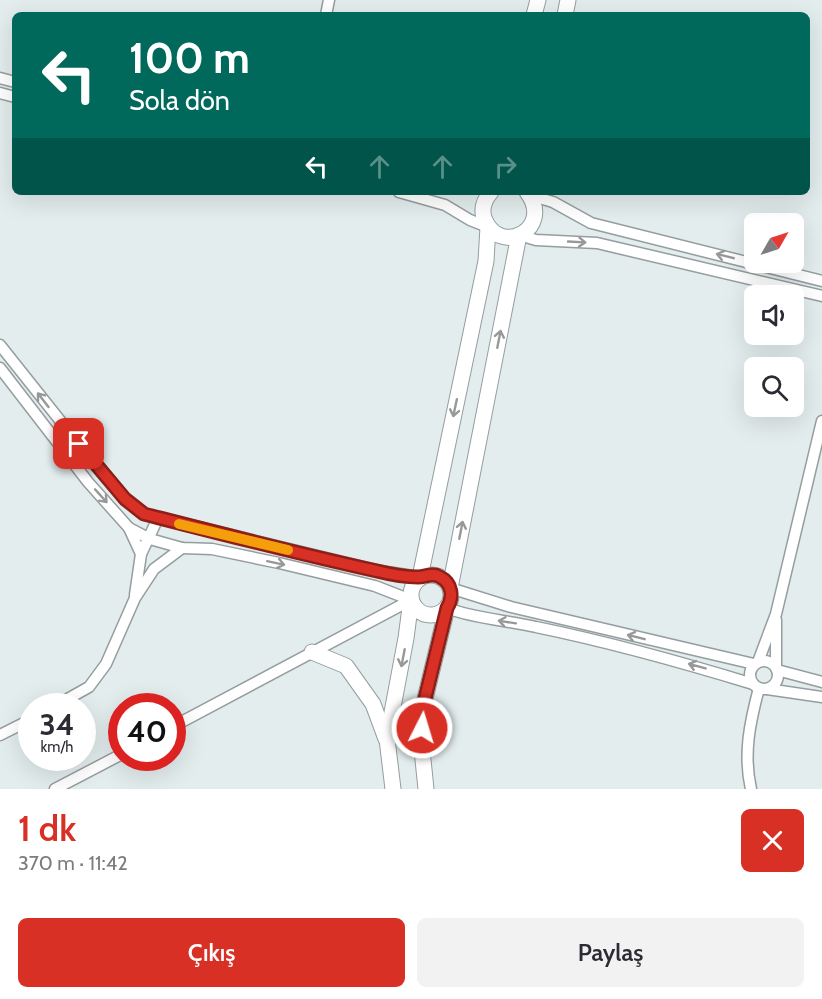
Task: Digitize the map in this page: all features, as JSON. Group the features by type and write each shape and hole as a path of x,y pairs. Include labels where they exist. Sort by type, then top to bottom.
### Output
{"street":[{"path":"409,195 445,206 488,227 499,236 510,237 527,231 535,216 535,207 530,195"},
{"path":"387,742 406,638 412,586 420,577 486,261 488,227 483,214 483,205 489,195"},
{"path":"534,195 553,202 591,223 822,281"},
{"path":"519,235 536,240 597,243 822,296"},
{"path":"450,588 519,235"},
{"path":"0,345 105,477 125,499 144,514 380,572 420,577 430,574 447,581 451,597 423,707 422,750 426,789"},
{"path":"0,368 88,482 129,528 141,554"},
{"path":"760,687 750,676 776,614 822,421"},
{"path":"135,598 141,554 158,518"},
{"path":"129,528 150,538 182,548 212,549 375,586 411,600 418,611 425,614 435,615 447,608"},
{"path":"78,693 89,687 106,664 135,598 154,569 182,548"},
{"path":"450,588 511,607 756,663 766,660 777,669 822,682"},
{"path":"186,720 411,600"},
{"path":"447,608 466,615 535,627 703,667 760,687 822,698"},
{"path":"760,687 775,684 778,675 776,614"},
{"path":"312,652 346,666 373,704 387,742 393,789"},
{"path":"751,789 747,772 748,729 760,687"},
{"path":"0,735 18,726"},
{"path":"56,789 108,761"}],"slow traffic":[{"path":"179,524 288,550"}],"route":[{"path":"79,444 125,499 144,514 380,572 420,577 430,574 447,581 451,597 423,707 422,728"}]}
